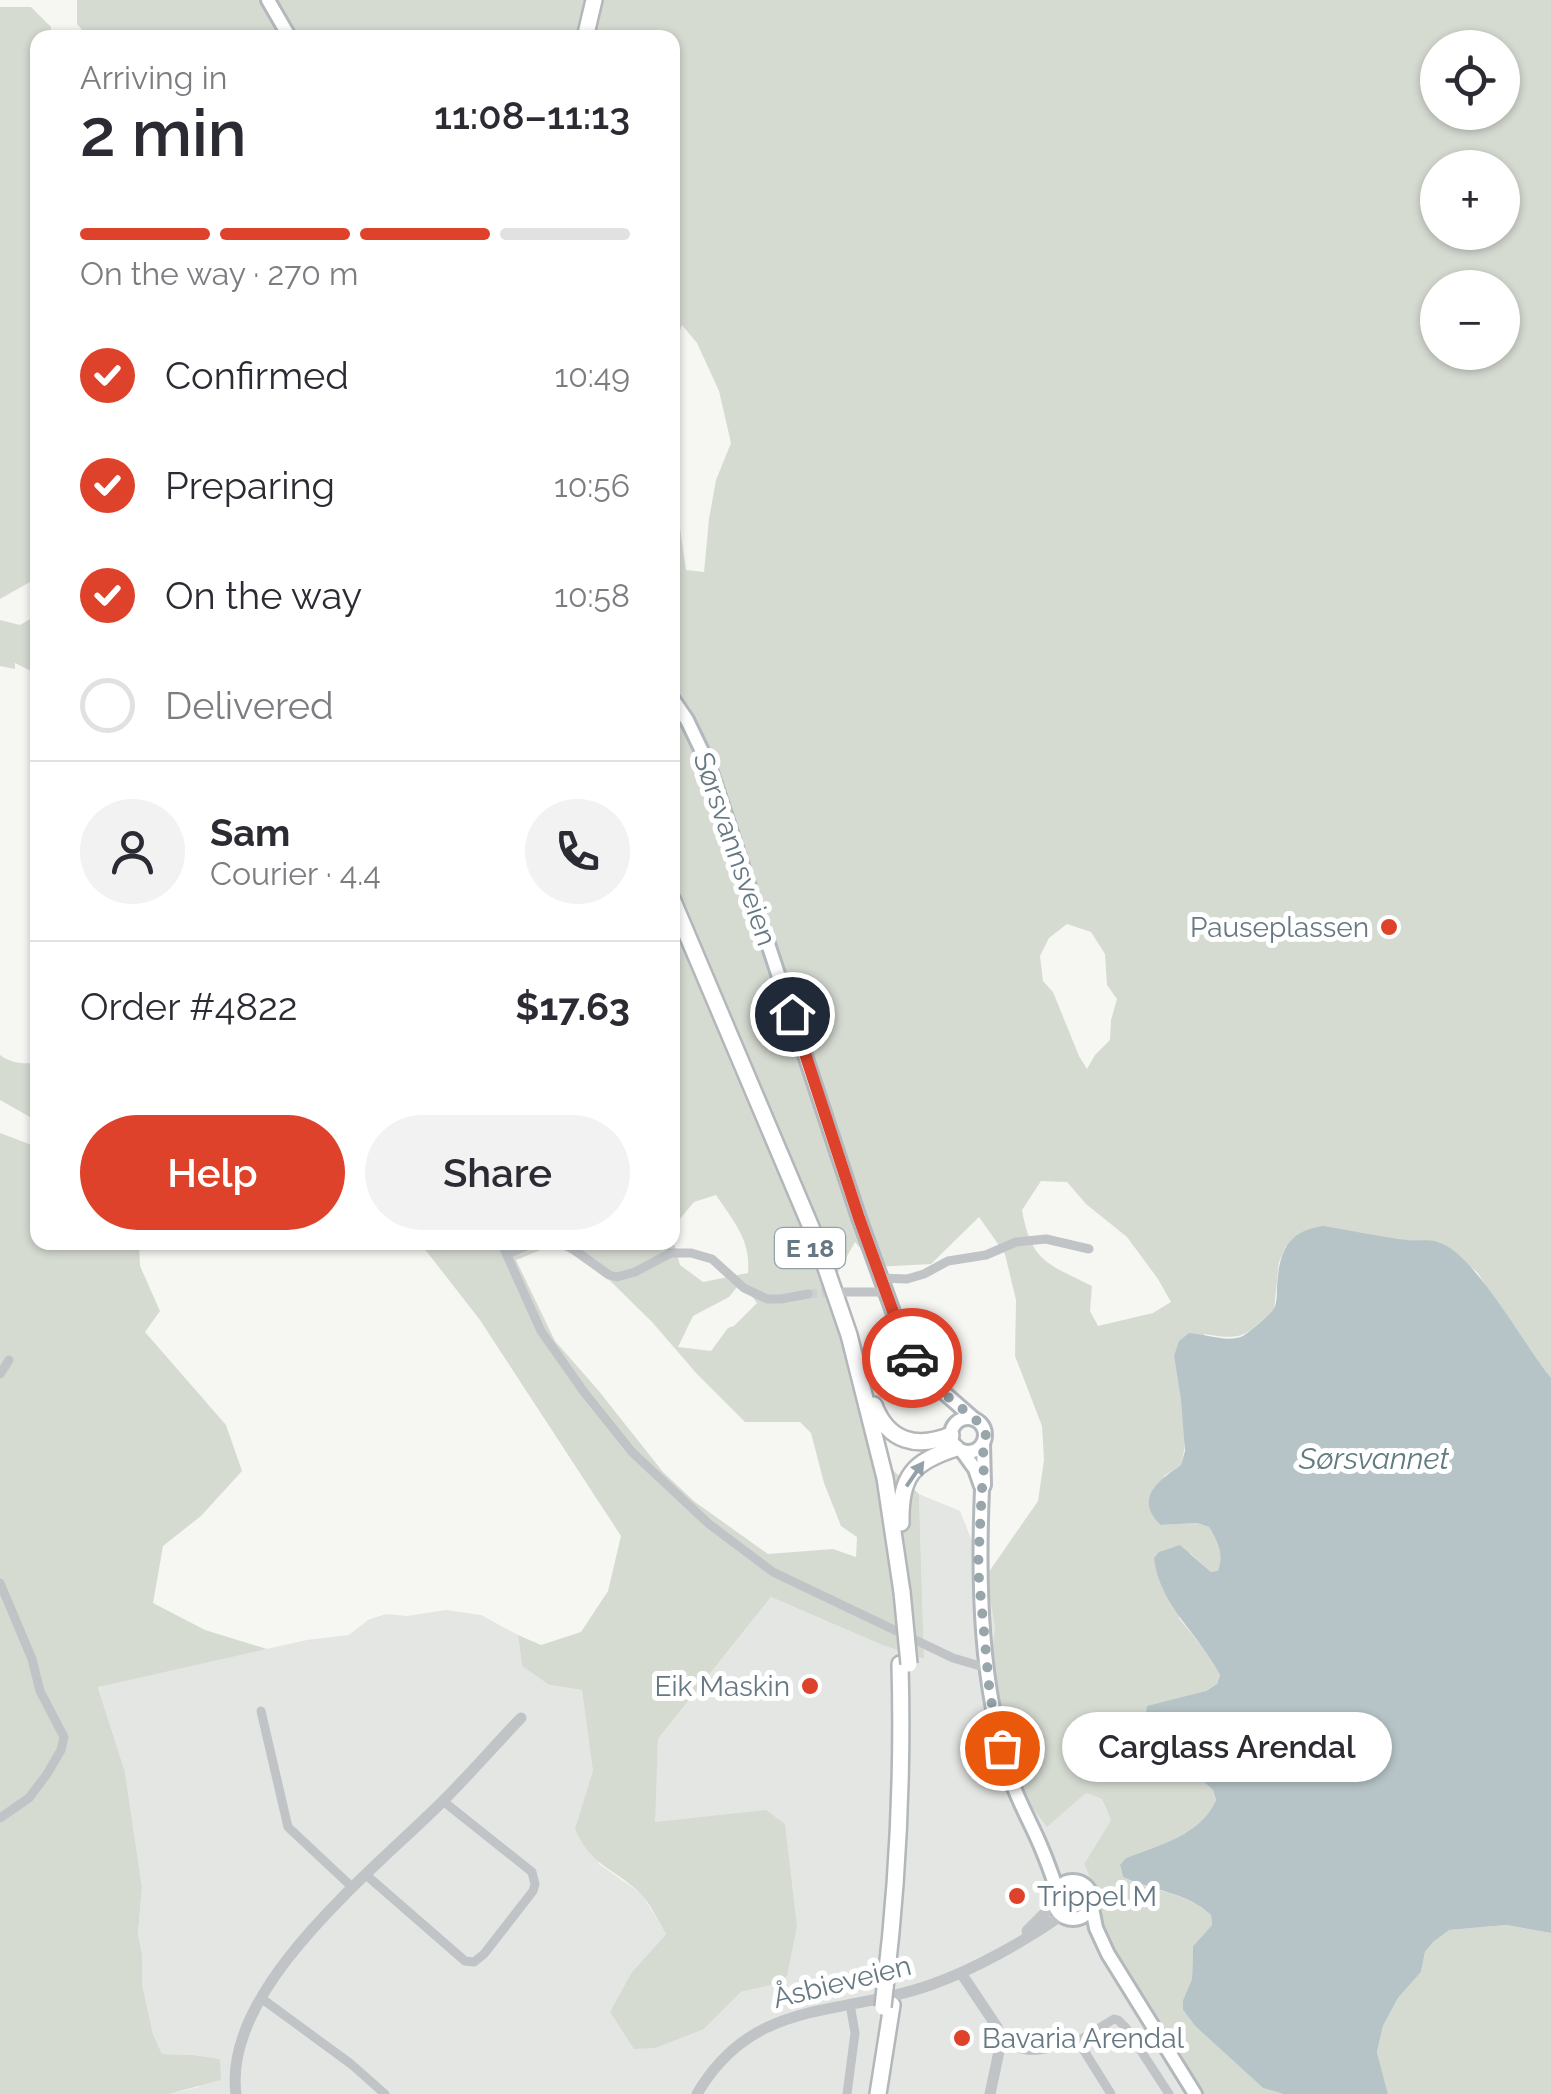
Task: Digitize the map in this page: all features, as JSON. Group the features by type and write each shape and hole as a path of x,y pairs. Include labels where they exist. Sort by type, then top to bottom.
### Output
{"highway":[{"path":"586,30 594,0"},
{"path":"596,30 603,0"},
{"name":"E 18","path":"680,918 816,1239 878,1416 897,1436 911,1442 956,1441"},
{"name":"E 18","path":"680,940 806,1237 833,1313 854,1387 898,1592"},
{"name":"E 18","path":"849,1334 885,1478 911,1746 906,1880 878,2094"},
{"name":"E 18","path":"898,1592 900,1504 909,1477 924,1460 956,1441"},
{"name":"E 18","path":"869,2094 888,2006"}],"main road":[{"path":"268,0 285,30"},
{"name":"Sørsvannsveien","path":"680,710 709,766 883,1285 913,1359 942,1392 974,1419"},
{"name":"Sørsvannsveien","path":"942,1392 956,1441 975,1468 982,1488"},
{"path":"983,1444 974,1452 956,1441 964,1418 974,1419 985,1429 978,1568 996,1727 1020,1804 1040,1844 1056,1892 1056,1906 1108,1954"},
{"path":"1040,1844 1066,1876 1088,1888 1096,1928 1108,1954 1189,2092"},
{"path":"1056,1892 1066,1882 1077,1882"},
{"path":"1065,1917 1085,1914 1092,1903"}],"street":[{"path":"844,1292 924,1274 948,1261 986,1255 1016,1242 1046,1239 1089,1249"},
{"path":"505,1250 541,1331 584,1392 632,1452 709,1524 773,1572 953,1658 987,1668"},
{"path":"507,1254 517,1250"},
{"path":"574,1250 617,1277 671,1253 691,1253 712,1259 744,1288 767,1299 808,1294"},
{"path":"0,1374 9,1360"},
{"path":"0,1583 32,1660 40,1691 64,1738 54,1762 28,1798 0,1818"},
{"path":"261,1711 288,1827 352,1887"},
{"path":"236,2094 234,2069 244,2030 261,1998 301,1942 521,1718"},
{"path":"365,1874 465,1961 474,1962 484,1954 533,1890 535,1878 443,1801"},
{"name":"Åsbieveien","path":"1018,1942 1045,1913 1056,1892"},
{"name":"Åsbieveien","path":"696,2094 726,2057 753,2034 794,2015 907,1993 961,1973 1065,1917"},
{"path":"961,1973 996,2027 1001,2042 990,2094"},
{"path":"261,1998 385,2094"},
{"path":"848,2094 855,2032 850,2004"},
{"path":"1001,2042 1039,2050 1078,2042 1118,2020 1169,2094"},
{"path":"1078,2042 1112,2094"}],"shaded area":[{"path":"77,0 1551,0 1551,1378 1477,1272 1439,1242 1406,1240 1286,1246 1279,1262 1274,1310 1243,1334 1205,1334 1174,1356 1184,1410 1184,1452 1181,1465 1164,1476 1161,1525 1197,1523 1209,1527 1217,1543 1218,1572 1211,1572 1190,1553 1179,1618 1220,1675 1217,1684 1206,1691 1146,1713 1186,1766 1213,1790 1216,1800 1190,1830 1126,1858 1120,1866 1123,1877 1191,1901 1211,1915 1212,1925 1193,1946 1192,1979 1183,2010 1195,2026 1263,2088 1283,2094 1194,2094 1106,1942 1095,1890 1084,1864 1111,1820 1102,1799 1086,1793 1047,1827 1019,1790 987,1688 995,1628 986,1576 1038,1501 1044,1460 1042,1426 1015,1356 1016,1300 1005,1254 979,1217 931,1264 876,1267 855,1242 837,1274 840,1315 883,1461 919,1494 924,1659 771,1597 658,1739 655,1822 766,1810 785,1824 797,1926 787,1976 776,1984 741,1992 704,2029 655,2048 634,2049 610,2012 632,1972 666,1934 643,1896 595,1859 575,1829 593,1771 582,1690 549,1685 522,1666 518,1635 541,1645 581,1632 608,1591 621,1536 480,1320 425,1250 541,1250 516,1260 555,1341 663,1472 695,1502 768,1554 833,1549 856,1557 857,1537 841,1526 811,1433 800,1422 745,1422 594,1265 563,1250 676,1250 680,1265 703,1282 748,1273 744,1241 716,1195 694,1202 680,1219 680,528 686,570 704,572 716,480 731,443 719,391 697,343 682,325 680,330 680,30 82,30 77,24","holes":["1067,924 1091,932 1105,954 1107,985 1117,999 1110,1040 1087,1069 1053,992 1043,981 1040,956 1049,938","1041,1181 1067,1182 1086,1204 1127,1237 1171,1302 1153,1313 1098,1326 1090,1311 1092,1286 1053,1266 1031,1241 1022,1210","741,1282 757,1303 728,1328 711,1351 678,1347 693,1316 729,1297"]},
{"path":"0,7 31,7 51,30 30,30 30,582 0,599"},
{"path":"30,619 30,670 15,663 15,669 0,666 0,620 20,625"},
{"path":"0,1055 18,1063 30,1063 30,1117 0,1100"},
{"path":"0,1133 30,1144 30,1250 139,1250 140,1266 160,1311 145,1332 226,1425 242,1471 201,1516 163,1546 153,1603 205,1630 267,1649 98,1687 125,1772 142,1887 138,1934 142,1984 153,2034 162,2054 220,2059 221,2080 169,2094 0,2094"},
{"path":"919,1494 960,1511 986,1576 995,1628 987,1688 1086,1793 1102,1799 1111,1820 1084,1864 1095,1890 1106,1942 1194,2094 169,2094 199,2087 220,2059 162,2054 153,2034 142,1984 138,1934 142,1887 125,1772 98,1686 307,1640 349,1635 368,1620 386,1614 407,1616 446,1610 481,1615 518,1635 522,1666 549,1685 582,1690 594,1771 588,1791 599,1864 642,1894 666,1934 632,1972 704,2029 741,1992 776,1984 654,1822 658,1739 771,1597 924,1659"},
{"path":"1506,1925 1551,1933 1551,2094 1388,2094 1377,2052 1383,2026 1398,1998 1421,1972 1425,1952 1448,1930"}],"water":[{"name":"Sørsvannet","path":"1323,1226 1396,1239 1434,1241 1452,1250 1483,1281 1551,1378 1551,1933 1506,1925 1449,1930 1433,1942 1425,1952 1421,1972 1398,1998 1383,2026 1377,2052 1388,2094 1283,2094 1263,2088 1195,2026 1183,2010 1192,1979 1193,1946 1212,1925 1211,1915 1180,1897 1123,1877 1120,1865 1126,1858 1190,1830 1216,1800 1213,1790 1186,1766 1146,1713 1147,1706 1206,1691 1217,1684 1220,1675 1172,1605 1157,1575 1154,1558 1159,1552 1180,1545 1211,1572 1218,1571 1220,1559 1209,1527 1197,1523 1161,1525 1149,1507 1152,1491 1181,1465 1185,1451 1174,1356 1179,1341 1189,1333 1237,1338 1264,1320 1275,1305 1280,1264 1287,1246 1300,1233"}],"tunnel":[{"path":"808,1294 837,1292"}],"way so far":[{"path":"912,1358 942,1392 985,1429 978,1568 990,1696 1002,1748"}],"place":[{"name":"Pauseplassen","path":"1389,927"},
{"name":"Eik Maskin","path":"810,1686"},
{"name":"Carglass Arendal","path":"1002,1748"},
{"name":"Trippel M","path":"1017,1896"},
{"name":"Bavaria Arendal","path":"962,2038"}],"route":[{"path":"792,1014 859,1218 912,1358"}]}
